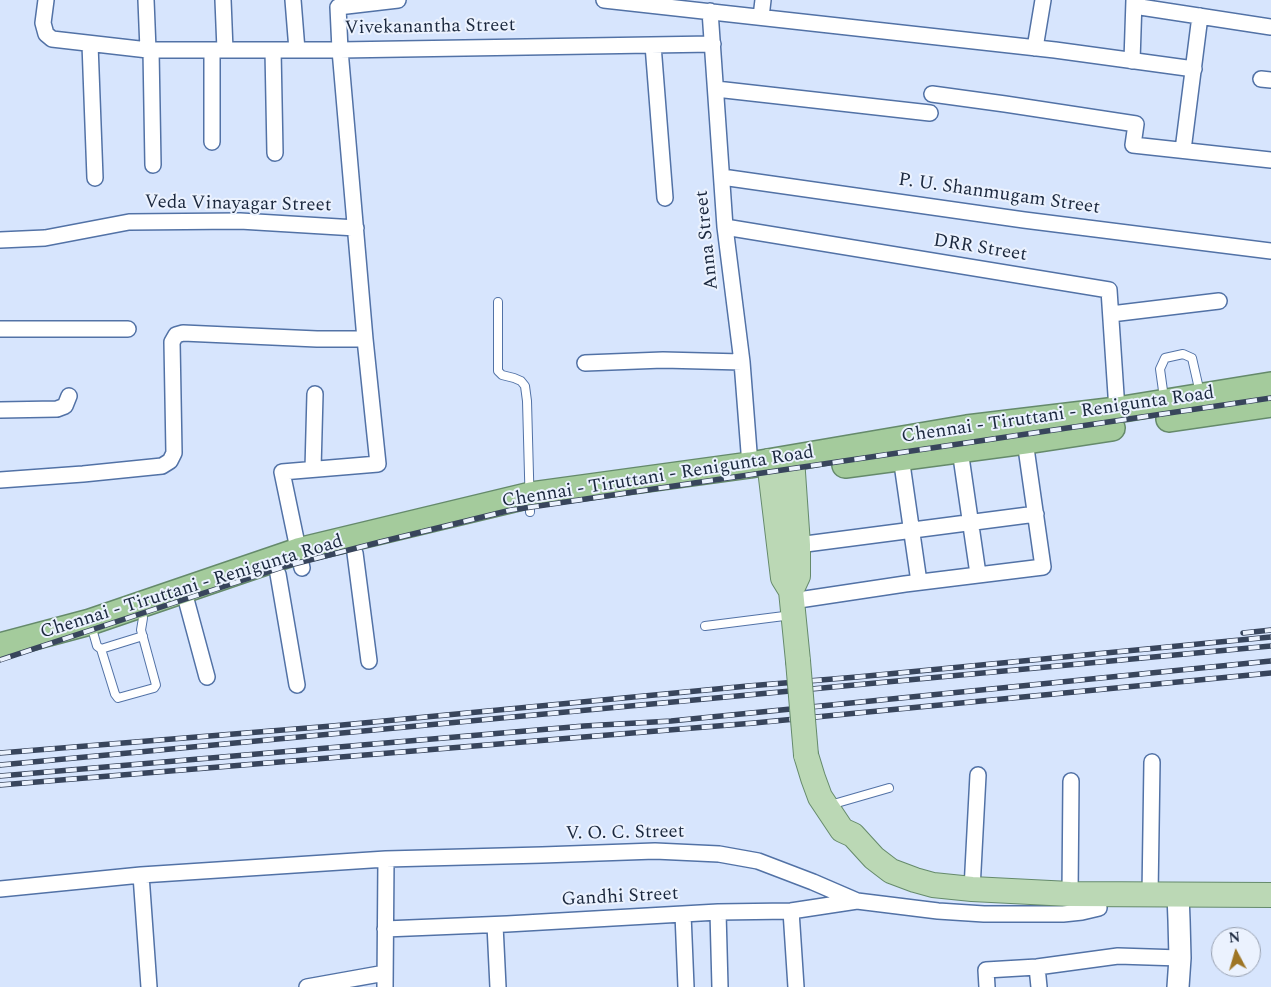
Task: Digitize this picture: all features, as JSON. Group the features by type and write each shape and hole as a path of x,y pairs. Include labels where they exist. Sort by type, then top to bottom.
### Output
{"highway":[{"name":"Chennai - Tiruttani - Renigunta Road","path":"95,635 300,559 530,504 775,467 914,449 960,450 1025,441 1202,405 1271,385"},
{"name":"Chennai - Tiruttani - Renigunta Road","path":"914,449 967,428 1164,403 1202,405 1271,404"},
{"name":"Chennai - Tiruttani - Renigunta Road","path":"0,650 143,627 187,604 278,574 300,559 356,553 509,515 530,504"}],"main road":[{"path":"775,467 798,545 798,576 793,602 806,755 820,797 842,830 853,835 874,858 891,871 933,885 1059,898 1098,908 1271,895"},
{"path":"775,467 783,578 793,602"},
{"path":"842,830 842,843 866,869 885,882 908,893 941,899 1150,895 1178,902 1208,906 1271,908"},
{"path":"1178,902 1180,958 1178,987"}],"street":[{"name":"Vivekanantha Street","path":"46,0 43,23 46,34 52,39 150,50 340,50 713,44"},
{"path":"146,0 150,50 153,165"},
{"path":"212,142 223,0"},
{"path":"293,0 296,50"},
{"path":"300,559 282,472 378,464 365,339 338,7 398,0"},
{"path":"604,0 645,2 1055,50 1194,70"},
{"path":"761,16 763,0"},
{"path":"1035,48 1043,0"},
{"path":"1132,61 1134,3 1271,27"},
{"name":"Anna Street","path":"710,11 725,227 742,362 775,467"},
{"path":"1183,150 1200,16"},
{"path":"90,44 95,178"},
{"path":"654,45 665,198"},
{"path":"273,50 275,153"},
{"path":"716,89 930,113"},
{"path":"932,94 1136,124 1133,145 1271,160"},
{"name":"P. U. Shanmugam Street","path":"722,177 1024,220 1271,251"},
{"name":"Veda Vinayagar Street","path":"0,240 46,238 129,222 240,221 356,228"},
{"name":"DRR Street","path":"725,227 1108,290 1117,410"},
{"path":"1111,314 1219,301"},
{"path":"0,328 128,329"},
{"path":"0,480 162,466 170,462 174,453 172,342 176,335 182,333 317,339 365,339"},
{"path":"585,363 663,360 742,362"},
{"path":"313,469 315,394"},
{"path":"0,410 57,409 65,406 69,396"},
{"path":"793,602 919,582 1043,567 1025,441"},
{"path":"914,449 911,530 919,582"},
{"path":"960,450 978,574"},
{"path":"798,545 1036,514"},
{"path":"356,553 369,661"},
{"path":"278,574 296,685"},
{"path":"187,604 207,677"},
{"path":"1150,895 1152,762"},
{"path":"972,888 978,775"},
{"path":"1059,898 1072,781"},
{"name":"V. O. C. Street","path":"0,889 141,875 386,859 655,851 719,854 758,861 813,882 857,902"},
{"path":"307,987 385,980 386,859"},
{"path":"141,875 149,987"},
{"path":"857,902 984,914 1063,914 1098,908"},
{"name":"Gandhi Street","path":"385,929 495,925 718,912 791,911 857,902"},
{"path":"791,911 796,987"},
{"path":"718,912 720,987"},
{"path":"684,914 686,987"},
{"path":"495,925 498,987"},
{"path":"987,987 986,970 1037,967 1118,956 1180,958"},
{"path":"1037,967 1039,987"}],"lane":[{"path":"498,302 498,371 502,375 514,378 525,386 530,504"},
{"path":"1164,403 1160,369 1164,358 1183,354 1192,358 1202,405"},
{"path":"705,626 793,602"},
{"path":"95,635 118,698 154,688 156,685 143,627"},
{"path":"826,806 889,788"}],"railway":[{"path":"0,660 286,566 511,510 1271,398"},
{"path":"1243,633 1271,630"},
{"path":"0,753 332,726 1271,637"},
{"path":"0,765 1271,646"},
{"path":"0,776 584,726 671,721 1271,661"},
{"path":"0,785 754,723 1271,673"}]}
